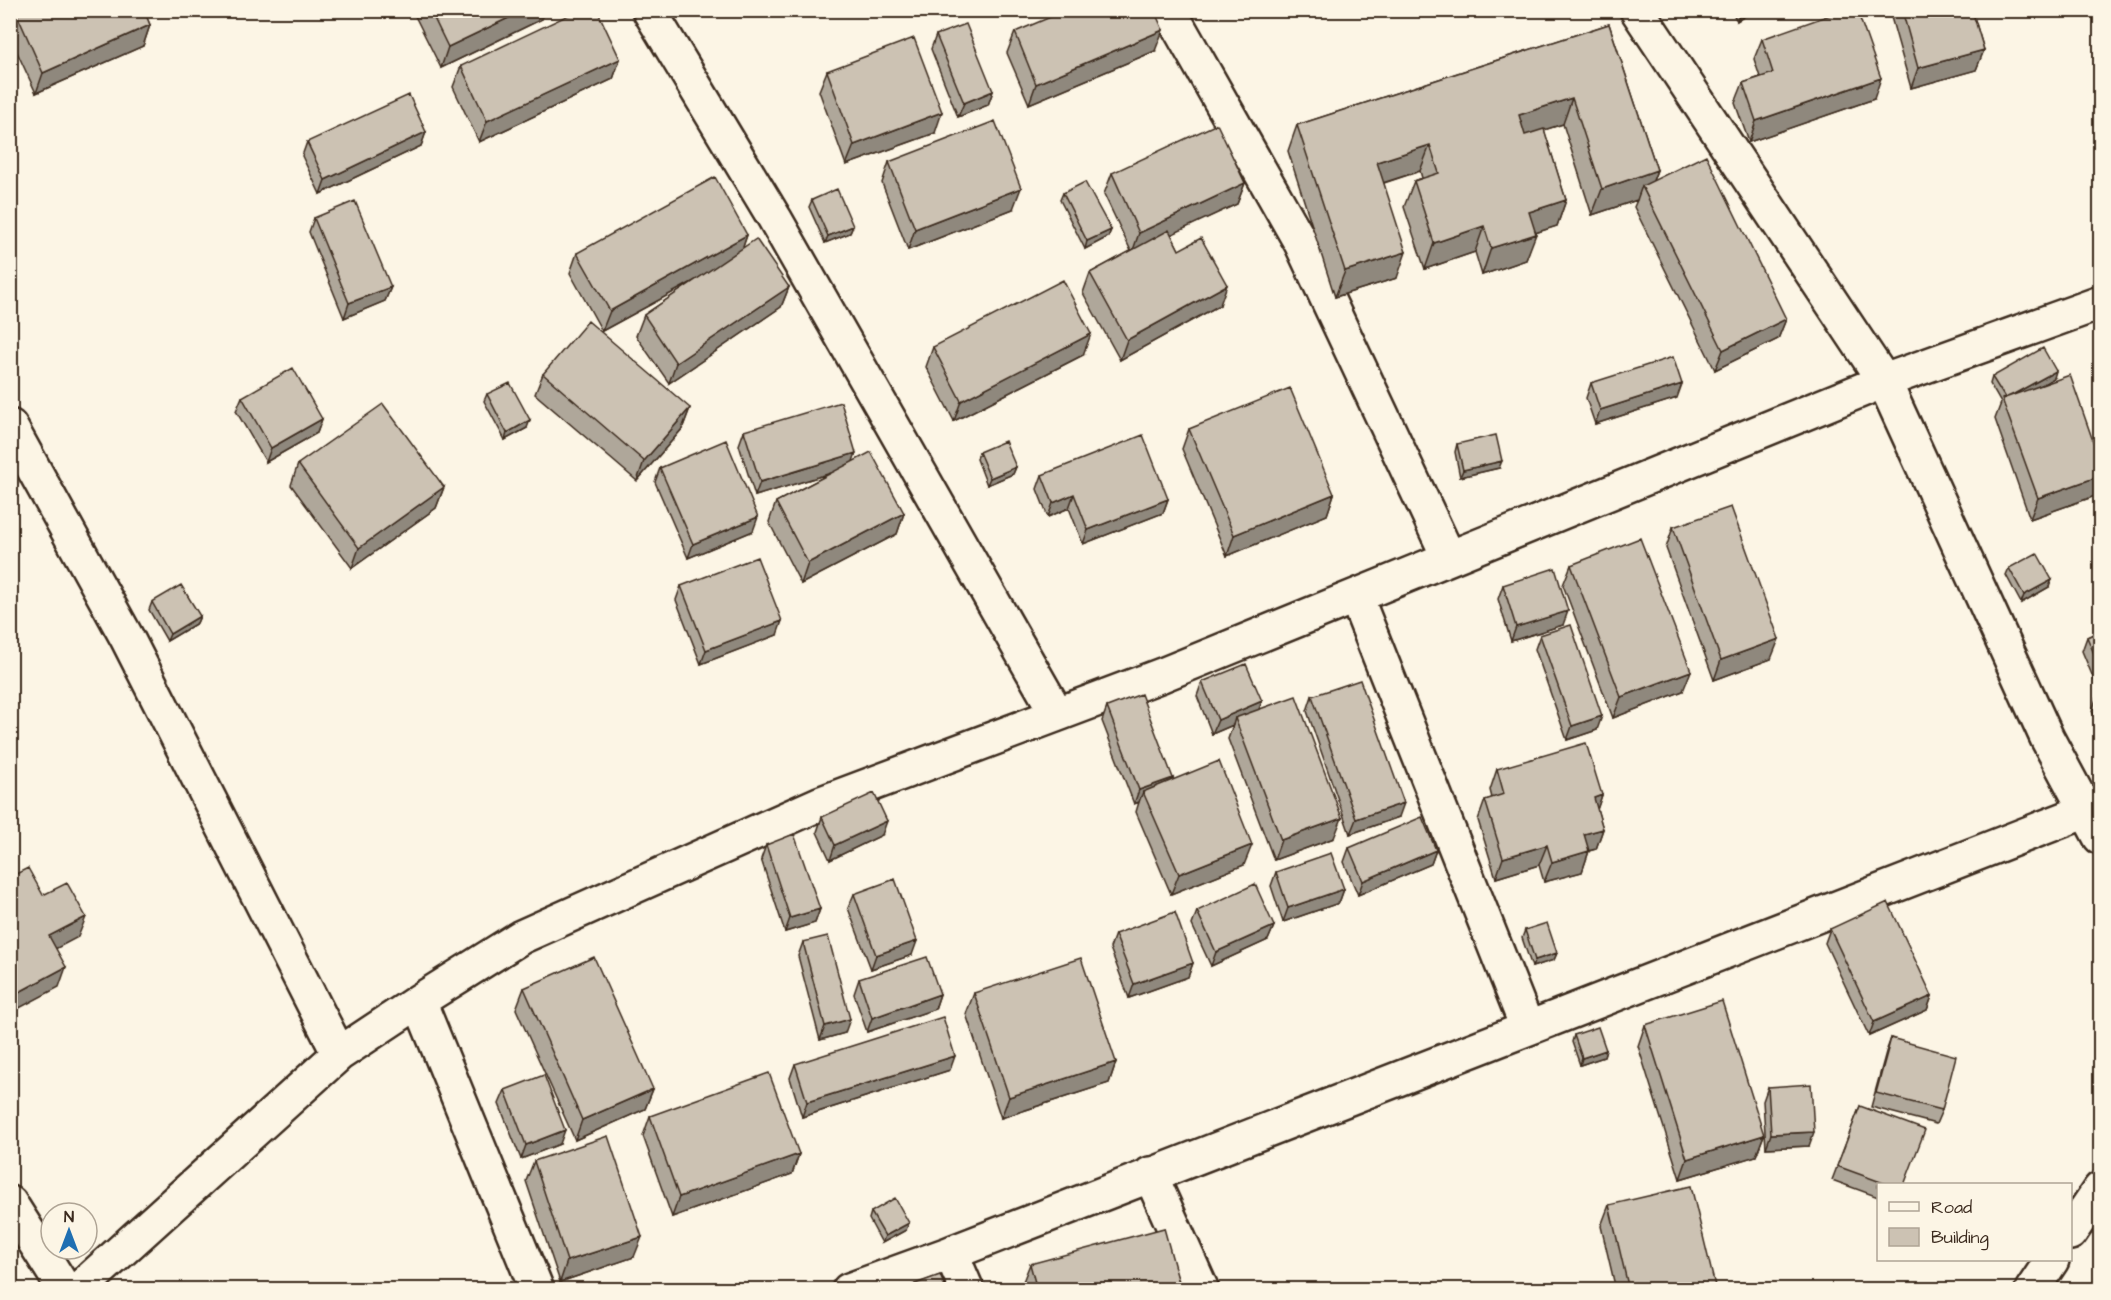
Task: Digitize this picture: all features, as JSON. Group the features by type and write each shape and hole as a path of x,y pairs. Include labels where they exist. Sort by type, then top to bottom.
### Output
{"street":[{"path":"649,10 775,219 1058,714"},
{"path":"1169,10 1301,243 1449,558"},
{"path":"849,1290 1527,1027 2093,824 2047,738 1884,381 1637,10"},
{"path":"78,1290 339,1054 521,937 819,804 1162,675 1884,381 2100,303"},
{"path":"10,426 127,638 339,1054"},
{"path":"1356,597 1527,1027"},
{"path":"419,1001 537,1290"},
{"path":"1150,1174 1202,1290"},
{"path":"2072,1230 2100,1189"},
{"path":"10,1203 65,1290"},
{"path":"951,1252 968,1290"},
{"path":"2032,1290 2051,1261"}],"building":[{"path":"15,10 144,10 150,25 43,73"},
{"path":"430,10 525,10 448,47"},
{"path":"579,10 597,10 620,59 487,121 461,66"},
{"path":"1067,10 1154,10 1163,30 1036,84 1015,32"},
{"path":"1844,10 1857,10 1881,78 1756,121 1743,83 1773,73 1762,39"},
{"path":"1902,10 1972,10 1984,50 1918,68"},
{"path":"966,24 993,91 964,103 936,35"},
{"path":"1609,24 1657,170 1602,189 1572,98 1519,115 1525,135 1544,129 1566,200 1529,212 1536,234 1491,248 1484,226 1434,243 1414,181 1439,173 1430,145 1377,162 1406,252 1345,271 1297,125"},
{"path":"914,38 942,112 854,145 827,71"},
{"path":"409,95 426,132 325,180 307,142"},
{"path":"995,121 1021,188 915,229 889,162"},
{"path":"1217,124 1245,183 1139,233 1112,173"},
{"path":"1706,155 1786,319 1723,350 1642,186"},
{"path":"715,177 747,235 610,311 577,253"},
{"path":"1085,182 1111,230 1087,241 1063,193"},
{"path":"837,189 853,226 828,236 812,200"},
{"path":"355,201 391,287 349,303 314,218"},
{"path":"1169,230 1179,250 1201,238 1227,285 1127,340 1090,273"},
{"path":"756,239 789,287 676,363 644,315"},
{"path":"1063,280 1091,334 961,401 933,347"},
{"path":"588,321 690,408 644,461 543,374"},
{"path":"2043,348 2056,371 2005,398 1992,377"},
{"path":"1673,357 1682,384 1600,410 1591,383"},
{"path":"293,368 322,419 271,448 242,397"},
{"path":"2070,375 2100,461 2100,476 2038,498 2002,399"},
{"path":"510,383 530,420 507,433 487,394"},
{"path":"1290,388 1334,494 1234,535 1189,429"},
{"path":"841,402 856,453 760,482 744,431"},
{"path":"383,404 444,487 359,548 298,464"},
{"path":"1143,435 1168,499 1088,530 1074,494 1053,503 1042,475"},
{"path":"1496,435 1502,461 1463,470 1457,444"},
{"path":"726,440 758,517 693,544 660,468"},
{"path":"1005,441 1016,467 990,478 979,452"},
{"path":"871,452 904,513 808,563 776,502"},
{"path":"1731,507 1779,639 1721,660 1673,527"},
{"path":"1640,538 1691,671 1621,697 1571,565"},
{"path":"2037,553 2052,580 2024,595 2009,568"},
{"path":"757,557 782,621 706,650 681,586"},
{"path":"1555,568 1568,611 1516,627 1503,585"},
{"path":"181,585 200,616 170,634 152,602"},
{"path":"1571,625 1602,716 1572,726 1540,635"},
{"path":"2100,631 2100,668 2087,637"},
{"path":"1246,664 1262,701 1218,720 1202,682"},
{"path":"1360,680 1404,803 1356,819 1312,696"},
{"path":"1141,694 1173,778 1139,790 1107,707"},
{"path":"1296,696 1342,818 1281,840 1235,718"},
{"path":"1586,743 1602,795 1594,798 1603,829 1584,834 1589,851 1552,862 1547,845 1503,858 1485,800 1504,794 1497,769"},
{"path":"1219,761 1252,845 1179,874 1143,792"},
{"path":"874,793 887,821 835,845 822,817"},
{"path":"1422,817 1436,850 1363,881 1349,848"},
{"path":"794,834 820,909 790,918 766,845"},
{"path":"1331,853 1344,889 1288,908 1276,872"},
{"path":"28,868 43,895 67,883 86,917 49,936 66,967 10,997 10,877"},
{"path":"895,879 917,941 876,955 854,894"},
{"path":"1255,884 1274,926 1216,952 1197,911"},
{"path":"1888,902 1932,996 1874,1022 1830,929"},
{"path":"1175,912 1193,963 1134,984 1115,934"},
{"path":"1547,923 1557,953 1535,960 1525,930"},
{"path":"828,936 850,1019 825,1026 803,942"},
{"path":"594,957 653,1089 582,1120 524,988"},
{"path":"927,957 940,994 872,1018 859,979"},
{"path":"1081,958 1116,1062 1009,1097 974,993"},
{"path":"1722,1001 1764,1135 1687,1159 1645,1025"},
{"path":"943,1017 955,1056 807,1102 795,1064"},
{"path":"1598,1027 1606,1050 1582,1058 1574,1035"},
{"path":"1891,1038 1956,1056 1942,1110 1876,1093"},
{"path":"769,1073 799,1154 679,1197 650,1116"},
{"path":"544,1075 565,1130 526,1145 505,1090"},
{"path":"1811,1084 1814,1132 1771,1134 1768,1087"},
{"path":"1860,1106 1925,1130 1905,1183 1884,1183 1837,1166"},
{"path":"608,1136 642,1237 567,1261 534,1161"},
{"path":"1691,1186 1716,1290 1629,1290 1609,1205"},
{"path":"895,1198 909,1223 885,1236 871,1212"},
{"path":"1164,1228 1181,1290 1037,1290 1030,1264"},
{"path":"940,1275 946,1290 918,1290 915,1284"}]}
